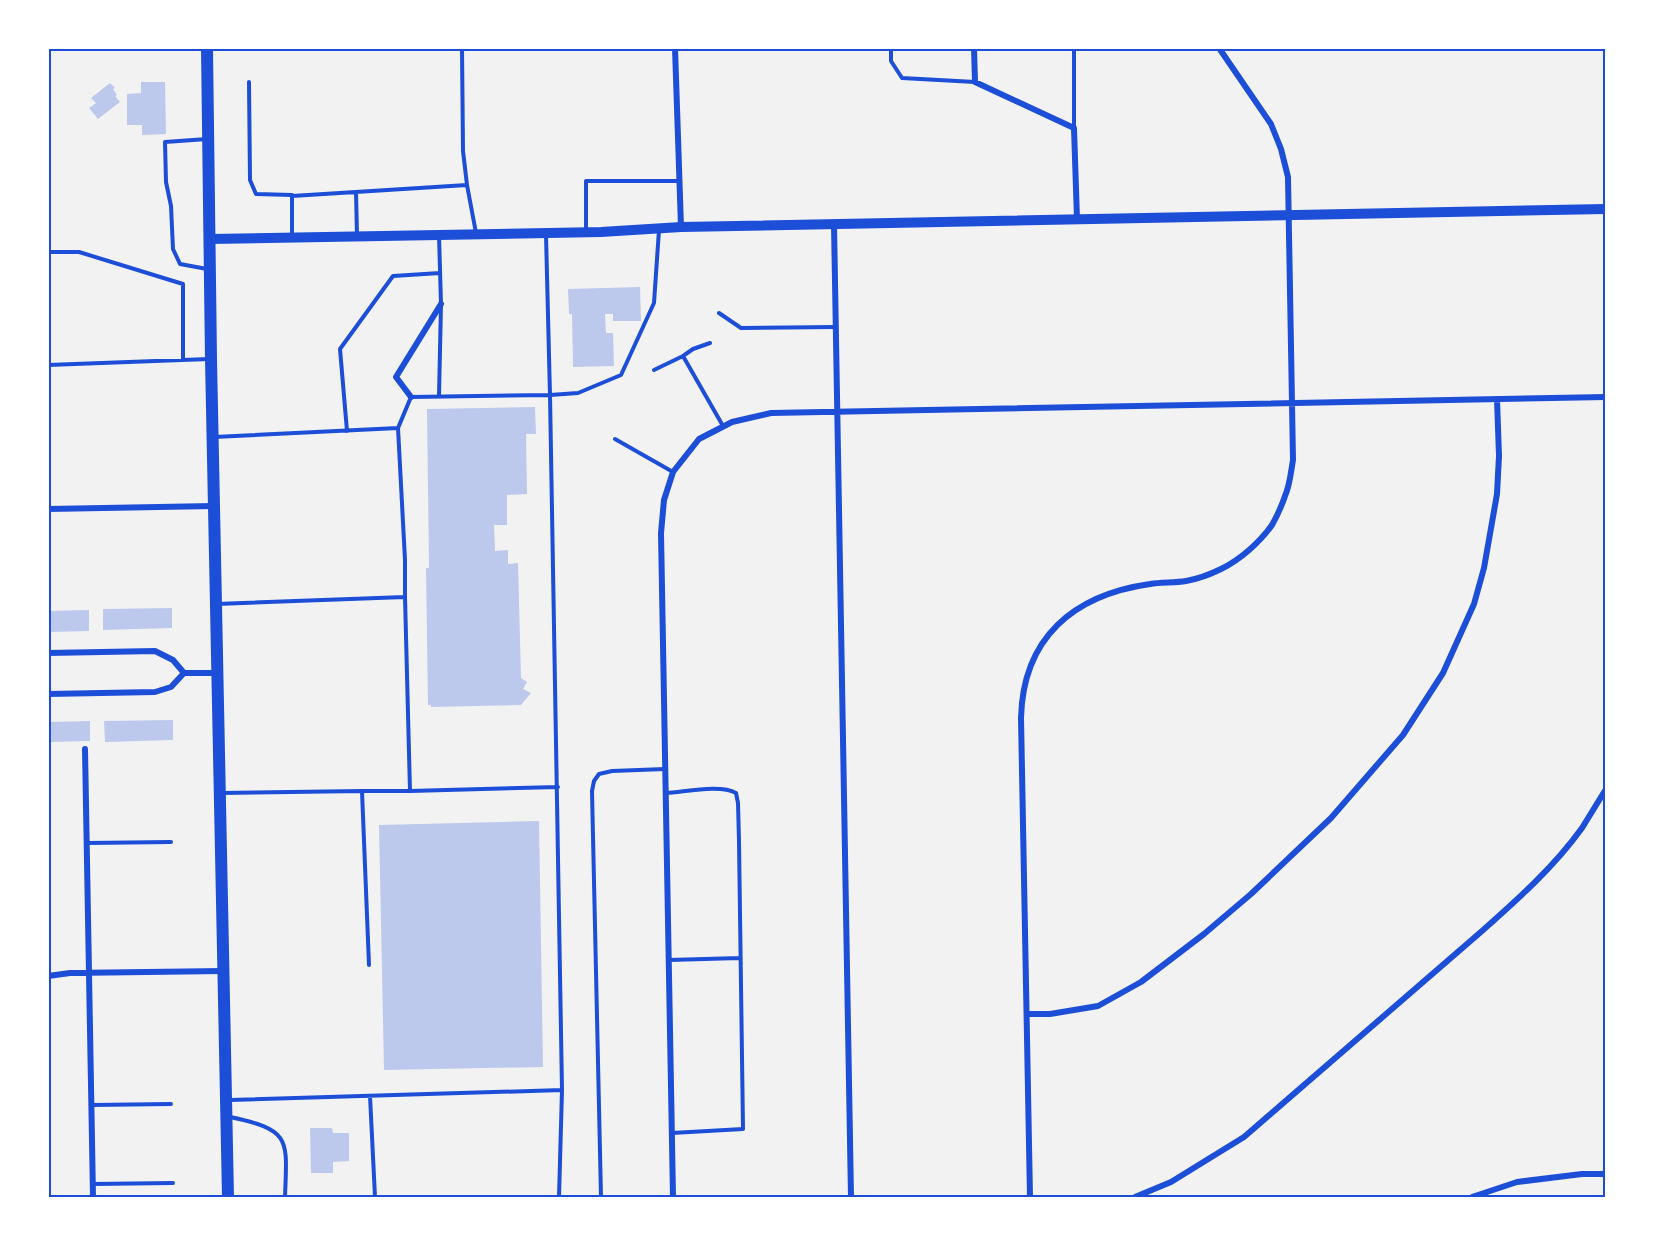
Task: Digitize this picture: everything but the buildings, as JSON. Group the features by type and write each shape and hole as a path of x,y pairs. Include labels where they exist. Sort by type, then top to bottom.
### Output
{"main road":[{"path":"207,48 228,1197"}],"street":[{"path":"675,48 681,227"},
{"path":"974,48 975,82 1074,128 1077,219"},
{"path":"1030,1197 1021,700 1030,668 1046,639 1057,625 1085,603 1115,591 1150,584 1188,581 1221,569 1250,550 1272,524 1286,494 1293,460 1288,177 1281,149 1271,124 1219,48"},
{"path":"210,239 586,232 681,227 1606,209"},
{"path":"834,224 851,1197"},
{"path":"411,397 396,377 441,304"},
{"path":"674,1197 661,533 664,500 673,472 699,439 732,422 771,413 1606,397"},
{"path":"1027,1014 1050,1014 1098,1006 1141,982 1204,934 1251,894 1331,818 1403,735 1443,673 1474,604 1484,568 1497,494 1499,456 1497,399"},
{"path":"48,509 214,506"},
{"path":"48,653 155,651 173,660 184,673"},
{"path":"48,694 155,692 171,687 184,673 218,672"},
{"path":"85,749 93,1197"},
{"path":"1135,1197 1171,1182 1244,1137 1474,938 1552,865 1582,828 1606,789"},
{"path":"48,976 223,970"},
{"path":"1472,1197 1517,1182 1582,1174 1606,1174"}],"lane":[{"path":"462,48 463,151 476,234"},
{"path":"891,48 891,61 902,78 975,82"},
{"path":"1074,48 1074,128"},
{"path":"249,82 250,180 256,194 292,196 467,185"},
{"path":"208,139 165,142 166,182 171,206 173,249 180,264 210,270"},
{"path":"586,232 586,181 680,181"},
{"path":"356,192 357,236"},
{"path":"292,196 292,238"},
{"path":"410,792 405,560 398,428 411,397 578,393 621,375 654,303 660,228"},
{"path":"546,232 558,787 562,1090 560,1197"},
{"path":"439,234 441,304 439,396"},
{"path":"48,252 79,252 183,284 183,360"},
{"path":"347,431 340,349 393,276 440,273"},
{"path":"719,313 741,328 836,327"},
{"path":"654,370 693,349 710,343"},
{"path":"683,356 723,427"},
{"path":"48,365 211,359"},
{"path":"213,437 398,428"},
{"path":"615,439 673,472"},
{"path":"216,604 405,597"},
{"path":"601,1197 592,791 594,781 599,774 612,771 666,769"},
{"path":"220,793 410,792 558,787"},
{"path":"666,793 717,789 729,789 736,793 741,958 743,1129 672,1132"},
{"path":"363,791 369,965"},
{"path":"86,843 171,842"},
{"path":"669,960 741,958"},
{"path":"226,1101 562,1090"},
{"path":"370,1096 375,1197"},
{"path":"91,1105 171,1104"},
{"path":"226,1116 266,1127 279,1134 286,1155 285,1197"},
{"path":"93,1184 173,1183"}]}
